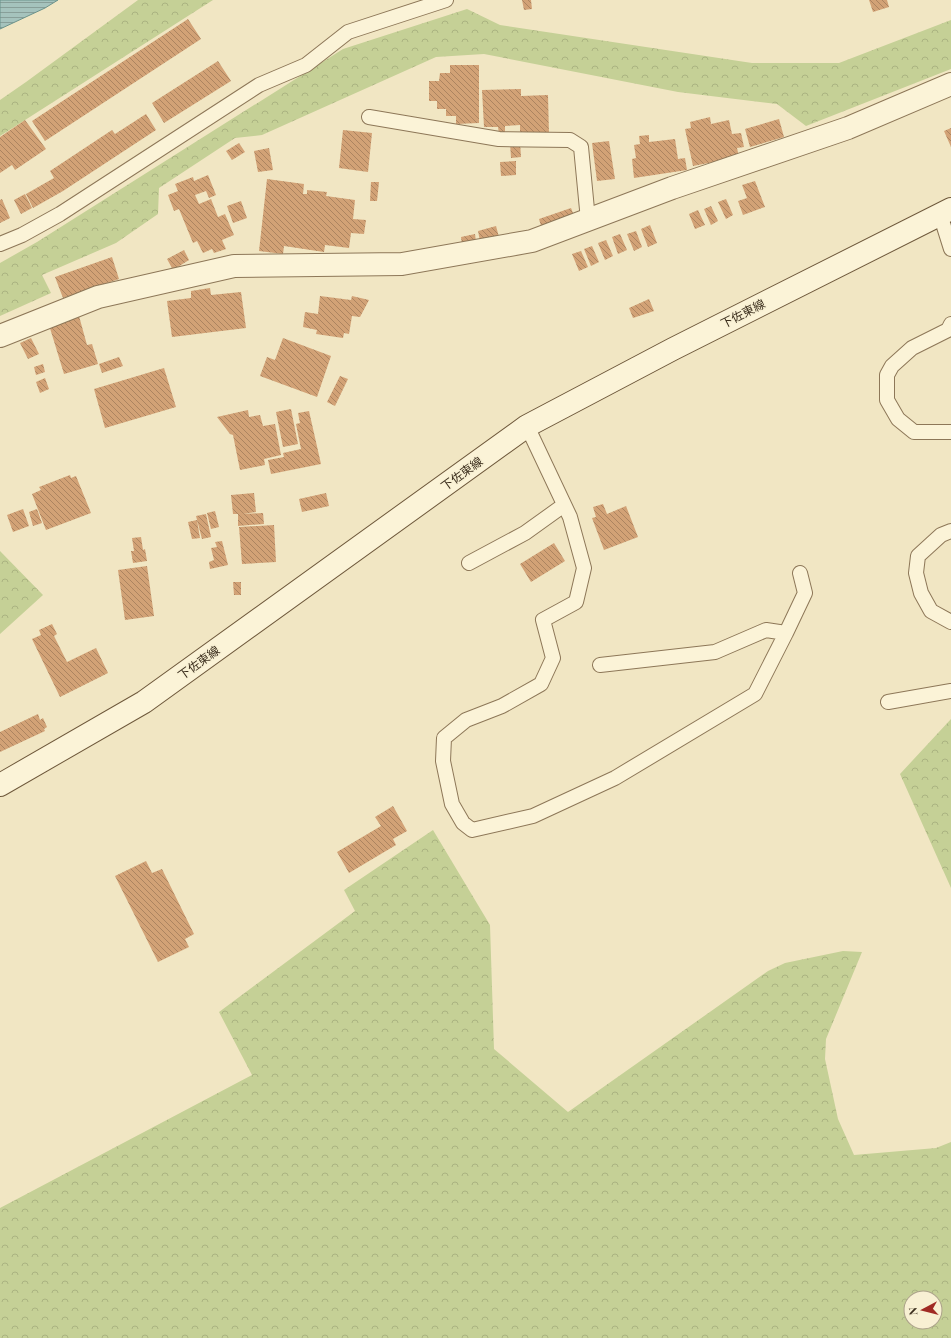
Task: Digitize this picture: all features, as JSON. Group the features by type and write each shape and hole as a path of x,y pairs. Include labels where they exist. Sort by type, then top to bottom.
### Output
{"main road":[{"path":"0,336 98,297 234,266 402,264 532,241 672,188 848,128 951,84"},
{"name":"下佐東線","path":"0,785 144,702 527,426 673,349 946,211"}],"lane":[{"path":"0,244 22,235 60,214 259,85 306,65 348,32 446,0"},
{"path":"369,117 499,139 570,140 580,146 588,220"},
{"path":"946,211 951,249"},
{"path":"951,324 948,330 912,348 892,366 887,375 887,400 898,419 914,432 951,432"},
{"path":"527,426 570,517 584,568 576,602 543,620 553,658 541,684 502,706 466,720 444,738 442,761 452,804 463,823 472,830 533,816 615,778 755,694 805,593 800,574"},
{"path":"469,563 525,533 564,505"},
{"path":"951,531 941,535 918,556 916,573 921,593 931,611 951,622"},
{"path":"600,666 715,652 766,630 786,633"},
{"path":"888,702 951,691"}],"green space":[{"path":"138,0 213,0 0,136 0,100"},
{"path":"467,9 500,25 752,63 839,63 951,20 951,69 806,126 777,104 678,92 484,54 436,57 262,135 235,138 159,188 158,214 116,243 42,275 51,293 0,316 0,263 37,242 343,49"},
{"path":"0,551 43,595 0,634"},
{"path":"951,719 951,888 900,774"},
{"path":"433,830 490,925 494,1049 568,1112 768,971 785,963 843,951 862,952 826,1039 825,1059 838,1119 854,1155 936,1148 951,1142 951,1338 0,1338 0,1208 252,1075 219,1012 355,911 344,890"}],"water":[{"path":"0,0 58,0 45,8 0,29"}],"building":[{"path":"522,0 531,0 532,9 524,10"},
{"path":"869,0 887,0 889,7 873,12"},
{"path":"188,19 201,39 45,141 32,121"},
{"path":"218,61 231,81 164,123 152,103"},
{"path":"450,65 479,65 479,123 456,124 456,116 446,116 446,109 437,109 437,101 429,101 429,81 439,81 440,73 450,73"},
{"path":"521,89 521,96 548,95 549,134 520,134 520,125 505,126 505,133 499,134 498,127 484,127 482,90"},
{"path":"146,114 156,130 63,191 33,208 26,194 54,178 50,171 112,130 115,134"},
{"path":"710,117 711,124 729,120 732,134 741,133 744,147 737,148 739,157 693,166 685,129 691,128 690,122"},
{"path":"779,119 784,137 750,147 745,129"},
{"path":"25,120 46,149 15,170 12,165 0,173 0,137"},
{"path":"951,128 951,147 944,131"},
{"path":"343,130 372,133 368,172 339,168"},
{"path":"649,135 649,142 675,139 678,159 685,158 687,170 634,178 632,159 636,158 634,145 640,144 639,136"},
{"path":"609,141 615,179 597,181 592,143"},
{"path":"520,142 521,157 511,158 510,143"},
{"path":"239,143 245,152 232,160 226,151"},
{"path":"269,148 273,170 258,172 254,151"},
{"path":"516,161 516,175 501,176 500,162"},
{"path":"208,175 216,195 209,198 206,191 195,195 199,204 211,199 218,217 225,214 234,235 222,240 226,249 214,253 212,249 203,253 197,241 193,243 179,209 174,211 168,195 178,191 175,184 193,177 194,181"},
{"path":"267,179 304,184 303,194 307,194 307,190 327,192 326,196 355,200 353,219 366,220 364,234 351,233 349,248 325,245 324,252 284,246 283,254 259,251"},
{"path":"755,181 765,207 743,215 738,201 747,198 742,185"},
{"path":"371,182 379,182 377,201 370,201"},
{"path":"25,194 32,208 21,214 14,200"},
{"path":"2,199 10,218 0,223 0,200"},
{"path":"726,199 733,215 726,219 718,202"},
{"path":"241,201 247,218 233,223 227,206"},
{"path":"711,206 718,221 711,225 704,209"},
{"path":"571,208 575,218 542,229 539,219"},
{"path":"698,210 705,225 695,229 689,214"},
{"path":"650,225 657,243 648,247 641,229"},
{"path":"496,226 499,237 480,241 478,231"},
{"path":"636,231 642,247 634,251 627,234"},
{"path":"475,234 476,242 462,245 461,237"},
{"path":"620,234 627,250 618,254 612,237"},
{"path":"606,240 613,256 605,260 598,243"},
{"path":"592,246 599,262 591,266 584,249"},
{"path":"184,250 189,260 173,270 167,259"},
{"path":"581,251 588,267 579,271 572,254"},
{"path":"112,257 119,279 63,298 55,277"},
{"path":"210,288 211,295 241,292 246,328 172,337 167,301 191,298 191,291"},
{"path":"320,296 351,300 352,296 369,300 360,317 352,316 349,334 344,333 343,338 316,334 317,330 303,327 305,312 318,314"},
{"path":"649,299 654,311 633,318 629,308"},
{"path":"79,316 87,345 92,344 98,364 64,374 49,325"},
{"path":"31,338 39,354 28,359 20,343"},
{"path":"283,338 331,356 317,397 260,376 267,357 275,360"},
{"path":"119,357 123,366 102,373 99,364"},
{"path":"43,364 45,372 36,375 34,367"},
{"path":"164,368 176,407 105,428 94,389"},
{"path":"340,376 348,379 335,406 327,402"},
{"path":"45,378 49,389 40,393 36,382"},
{"path":"291,409 298,444 283,447 276,412"},
{"path":"248,410 249,417 260,415 263,426 275,424 281,455 264,459 265,465 240,470 233,435 230,434 217,417"},
{"path":"309,411 321,464 271,474 268,460 284,457 283,453 301,449 296,424 300,423 298,413"},
{"path":"70,475 71,478 76,476 91,513 46,530 32,494 41,490 39,487"},
{"path":"254,493 256,512 243,514 263,513 264,524 238,526 238,514 233,514 231,495"},
{"path":"326,493 329,506 302,512 299,499"},
{"path":"603,504 607,514 626,506 638,537 604,550 592,518 596,517 593,507"},
{"path":"23,509 29,526 13,532 7,515"},
{"path":"37,509 42,523 33,526 29,512"},
{"path":"215,511 219,527 211,529 207,513"},
{"path":"206,514 211,537 202,539 196,516"},
{"path":"197,520 200,538 192,539 188,522"},
{"path":"274,525 276,562 242,564 239,527"},
{"path":"141,537 143,550 145,549 147,561 133,563 131,551 134,551 132,538"},
{"path":"222,541 228,565 210,569 209,562 214,560 211,548 217,547 215,542"},
{"path":"554,543 565,561 531,582 520,564"},
{"path":"147,566 154,616 125,620 118,570"},
{"path":"233,582 241,582 241,595 234,595"},
{"path":"52,624 57,634 54,636 67,662 96,648 108,673 60,697 32,639 41,635 39,630"},
{"path":"38,714 40,720 43,718 47,727 44,729 45,731 0,752 0,732"},
{"path":"393,806 407,831 393,839 396,845 349,873 337,852 381,826 375,817"},
{"path":"146,861 152,873 162,869 194,934 185,939 189,947 158,962 115,876"}]}
